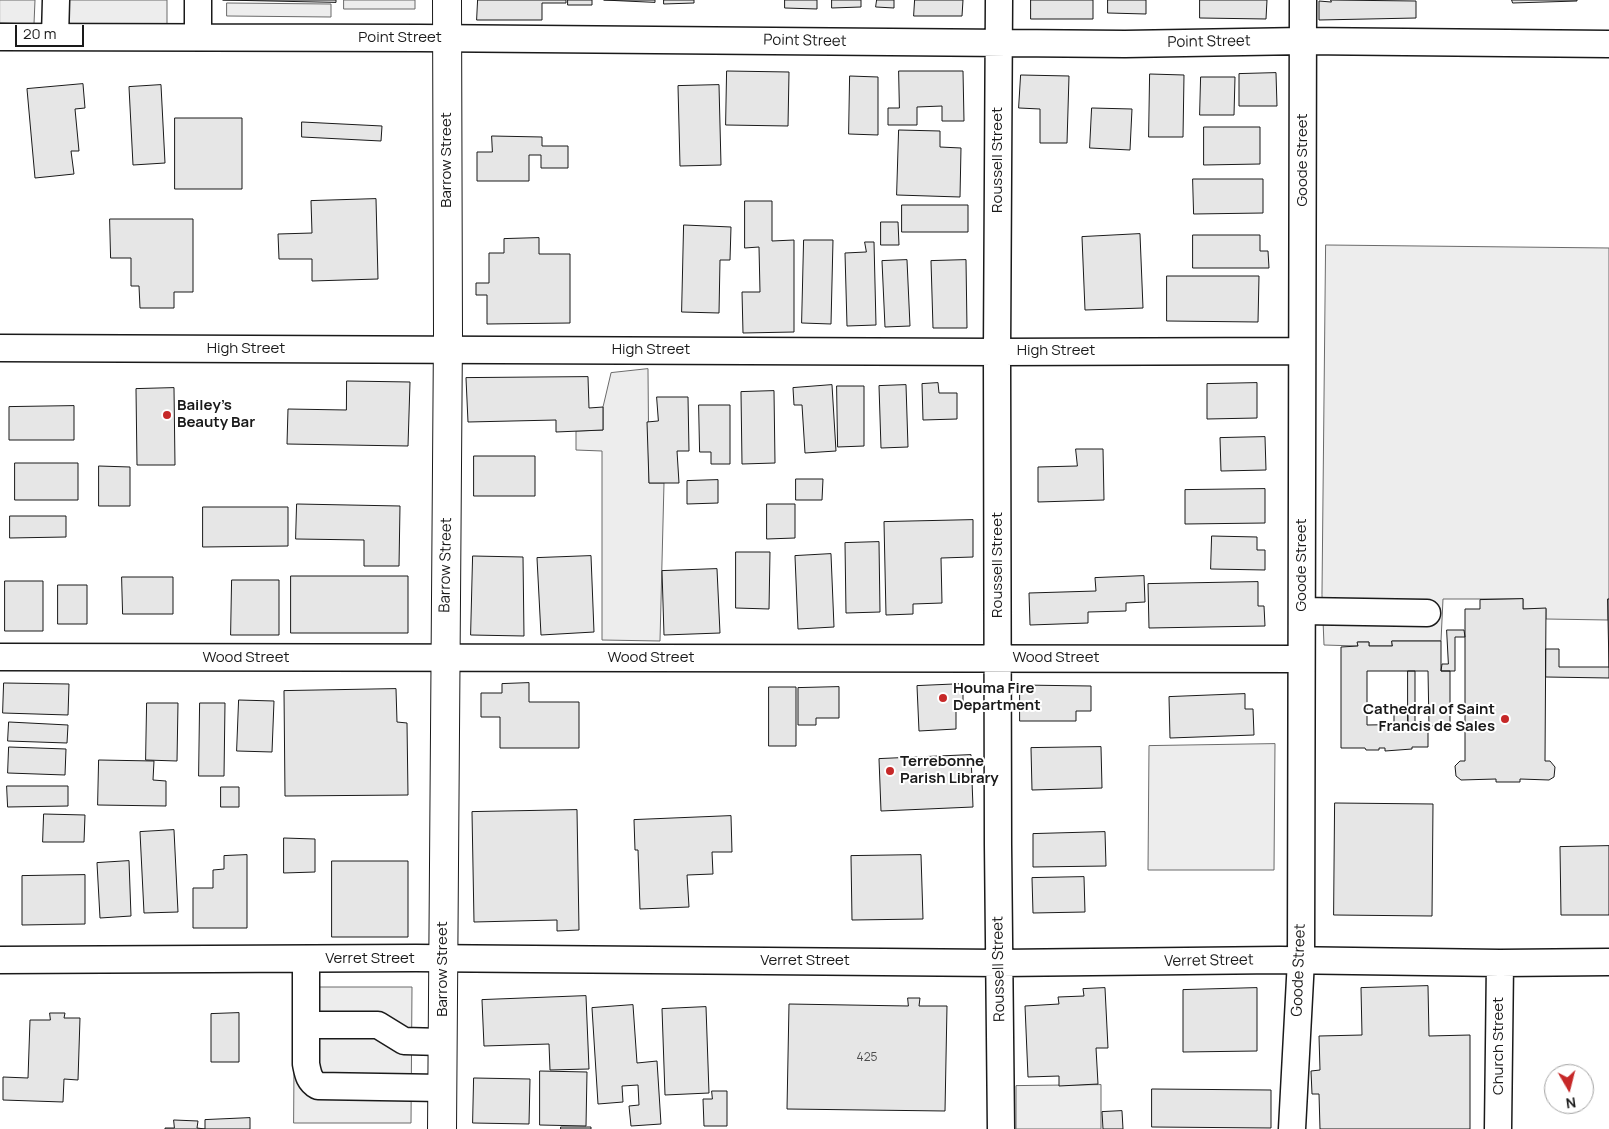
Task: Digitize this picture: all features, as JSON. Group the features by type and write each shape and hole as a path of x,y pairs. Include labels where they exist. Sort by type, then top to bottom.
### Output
{"main road":[{"name":"Barrow Street","path":"442,1129 444,659 448,349 448,0"}],"street":[{"path":"55,37 56,0"},
{"path":"198,0 198,37"},
{"name":"Roussell Street","path":"999,0 997,352 998,845 1001,1129"},
{"name":"Goode Street","path":"1292,1129 1300,960 1303,0"},
{"name":"Point Street","path":"0,36 1126,44 1303,41 1609,44"},
{"name":"High Street","path":"0,348 448,349 632,360 997,352 1302,351"},
{"path":"1302,611 1427,613"},
{"name":"Wood Street","path":"0,657 444,659 631,650 999,658 1301,659"},
{"name":"Verret Street","path":"0,960 442,958 999,963 1300,960 1500,963 1609,962"},
{"path":"306,959 307,1072 310,1079 318,1086 442,1088"},
{"name":"Church Street","path":"1498,1129 1500,963"},
{"path":"306,1025 378,1025 404,1041 442,1042"}],"shaded area":[{"path":"0,0 35,0 34,24 0,23"},
{"path":"69,0 167,0 167,24 69,24"},
{"path":"344,0 415,0 415,9 344,9"},
{"path":"227,3 331,4 331,17 227,16"},
{"path":"1326,245 1609,248 1608,620 1546,619 1546,609 1523,609 1523,599 1443,599 1441,641 1392,641 1392,646 1369,646 1369,642 1358,642 1358,646 1324,645 1322,595"},
{"path":"648,369 649,483 664,483 660,641 602,640 602,451 576,450 576,431 603,430 603,407 611,373"},
{"path":"1275,744 1274,870 1148,870 1149,746"},
{"path":"295,987 412,987 411,1123 294,1123"},
{"path":"1101,1085 1101,1129 1016,1129 1016,1086"}],"building":[{"path":"223,0 336,0 336,2"},
{"path":"478,0 566,0 566,3 542,3 542,20 477,20"},
{"path":"568,0 592,0 592,5 568,5"},
{"path":"604,0 655,0 655,2"},
{"path":"664,0 694,0 694,3 664,4"},
{"path":"785,0 817,0 817,9 785,8"},
{"path":"832,0 861,0 861,7 832,8"},
{"path":"877,0 894,0 894,8 876,7"},
{"path":"915,0 963,0 962,16 914,16"},
{"path":"1031,0 1093,0 1093,19 1031,19"},
{"path":"1108,0 1146,0 1146,14 1108,13"},
{"path":"1200,0 1267,0 1266,19 1200,18"},
{"path":"1331,0 1416,1 1416,18 1319,20 1319,1 1331,2"},
{"path":"1512,0 1577,0 1577,1 1513,3"},
{"path":"727,71 789,72 788,126 726,125"},
{"path":"899,71 963,71 964,121 942,121 942,106 917,107 917,125 888,125 888,108 899,108"},
{"path":"1276,73 1277,106 1239,106 1239,74"},
{"path":"1150,74 1184,75 1183,137 1149,137"},
{"path":"1021,75 1069,76 1067,143 1040,143 1040,109 1019,108"},
{"path":"850,76 878,77 878,135 849,134"},
{"path":"1201,77 1235,77 1234,115 1200,115"},
{"path":"83,84 85,108 75,109 79,151 71,151 74,174 35,178 27,89"},
{"path":"161,85 165,163 133,165 129,87"},
{"path":"719,85 721,165 680,166 678,86"},
{"path":"1092,108 1132,109 1130,150 1090,148"},
{"path":"175,118 242,118 242,189 175,189"},
{"path":"302,122 382,126 381,141 302,137"},
{"path":"1204,127 1260,127 1260,164 1204,165"},
{"path":"899,130 940,131 940,147 961,148 960,197 897,195"},
{"path":"492,136 542,137 542,146 568,146 568,168 541,168 541,155 529,155 529,181 477,181 477,152 492,152"},
{"path":"1193,179 1263,179 1263,213 1194,214"},
{"path":"376,199 378,279 312,281 312,259 279,259 278,234 312,233 311,201"},
{"path":"745,201 772,201 772,241 794,240 794,332 743,333 742,292 760,292 759,247 745,248"},
{"path":"902,205 968,205 968,232 902,232"},
{"path":"110,219 193,219 193,292 174,292 174,308 140,308 139,286 131,286 131,258 111,258"},
{"path":"881,222 898,222 899,245 881,245"},
{"path":"684,225 731,227 730,260 720,260 719,313 682,312"},
{"path":"1140,234 1143,308 1085,310 1082,237"},
{"path":"1193,235 1260,235 1260,251 1268,251 1269,268 1193,268"},
{"path":"539,238 539,254 570,254 570,323 487,324 487,295 476,295 476,283 489,283 489,253 504,253 504,239"},
{"path":"804,240 833,240 831,324 802,323"},
{"path":"865,242 874,242 876,325 847,326 845,253 866,252"},
{"path":"907,260 910,326 885,327 882,261"},
{"path":"966,260 967,328 933,328 931,261"},
{"path":"1167,276 1259,276 1258,322 1167,321"},
{"path":"588,377 589,408 603,407 603,430 556,432 556,420 468,422 466,378"},
{"path":"347,381 410,382 408,446 287,444 288,409 346,410"},
{"path":"938,383 939,393 957,393 957,419 923,420 922,384"},
{"path":"1257,383 1257,418 1207,419 1207,384"},
{"path":"832,385 836,451 805,453 802,405 794,405 793,388"},
{"path":"906,385 908,447 881,448 879,386"},
{"path":"837,386 864,386 864,446 838,447"},
{"path":"174,388 175,465 137,465 136,389"},
{"path":"774,391 775,463 742,464 741,392"},
{"path":"657,397 688,397 689,451 677,451 679,483 649,483 647,422 658,421"},
{"path":"699,405 730,405 730,464 711,464 711,452 700,452"},
{"path":"74,406 74,440 9,440 9,407"},
{"path":"1265,437 1266,470 1221,471 1220,438"},
{"path":"1076,449 1103,449 1104,500 1038,502 1038,467 1077,466"},
{"path":"474,456 535,456 535,496 474,496"},
{"path":"15,463 78,463 78,500 15,500"},
{"path":"99,466 130,467 130,506 99,506"},
{"path":"796,479 823,479 822,500 796,500"},
{"path":"718,480 718,503 687,504 687,481"},
{"path":"1265,489 1265,523 1185,524 1185,490"},
{"path":"297,504 400,506 399,566 364,566 364,540 296,539"},
{"path":"767,504 795,504 795,538 767,539"},
{"path":"203,507 288,507 288,546 203,547"},
{"path":"10,516 66,516 66,537 10,538"},
{"path":"973,520 973,557 941,558 942,603 913,604 913,614 886,615 884,522"},
{"path":"1212,536 1257,537 1257,550 1265,550 1265,570 1211,569"},
{"path":"879,542 880,612 846,613 845,543"},
{"path":"736,552 770,552 769,609 736,608"},
{"path":"831,554 834,627 798,629 795,556"},
{"path":"473,556 523,557 524,636 471,635"},
{"path":"591,556 594,632 541,635 537,558"},
{"path":"717,569 720,633 664,635 662,571"},
{"path":"291,576 408,576 408,633 291,633"},
{"path":"1144,576 1145,602 1126,603 1126,611 1088,612 1088,623 1030,625 1029,593 1096,591 1095,578"},
{"path":"122,577 173,577 173,614 123,614"},
{"path":"232,580 279,580 279,635 231,635"},
{"path":"5,581 43,581 43,631 5,631"},
{"path":"1258,582 1258,606 1264,606 1265,626 1149,628 1148,584"},
{"path":"58,585 87,585 87,624 58,624"},
{"name":"Cathedral of Saint Francis de Sales","path":"1523,599 1523,609 1546,608 1545,761 1550,761 1555,767 1554,777 1549,780 1520,779 1520,782 1496,782 1496,779 1461,780 1456,776 1455,766 1460,761 1465,761 1465,609 1480,609 1480,600"},
{"path":"1608,599 1609,599 1609,667"},
{"path":"1447,630 1464,630 1465,637 1455,637 1455,671 1441,671 1442,664 1448,664"},
{"path":"1392,641 1441,641 1441,671 1450,671 1450,725 1429,726 1428,671 1367,671 1367,725 1428,724 1428,747 1385,751 1385,748 1366,750 1365,748 1341,748 1341,647 1358,646 1357,642 1369,642 1369,646 1392,646"},
{"path":"1546,649 1559,649 1559,667 1609,667 1609,678 1546,677"},
{"path":"1408,671 1415,671 1415,724 1408,724"},
{"path":"4,683 69,684 68,715 3,713"},
{"path":"529,683 529,702 579,702 579,748 500,748 500,717 481,717 481,693 502,693 502,684"},
{"path":"963,684 963,703 956,704 956,729 919,731 917,686"},
{"path":"1020,685 1091,686 1091,711 1076,711 1076,721 1020,721"},
{"path":"769,687 796,687 796,746 769,746"},
{"path":"839,687 839,718 816,718 816,725 798,725 798,688"},
{"path":"396,689 397,722 407,723 408,795 285,796 284,691"},
{"path":"1245,694 1245,709 1253,709 1254,735 1170,738 1169,697"},
{"path":"239,700 274,701 272,752 237,751"},
{"path":"147,703 178,703 177,761 146,760"},
{"path":"200,703 225,703 224,776 199,776"},
{"path":"1408,706 1408,724 1394,725 1394,707"},
{"path":"9,722 68,725 67,743 8,741"},
{"path":"9,747 66,749 65,775 8,773"},
{"path":"1101,747 1102,788 1032,790 1031,748"},
{"path":"971,755 973,807 881,811 879,759"},
{"path":"99,760 154,761 153,780 166,781 166,806 98,805"},
{"path":"7,786 68,786 68,806 8,807"},
{"path":"221,787 239,787 239,807 221,807"},
{"path":"1335,803 1433,804 1432,916 1334,915"},
{"path":"577,810 579,930 557,931 557,920 474,922 472,812"},
{"path":"44,814 85,815 84,842 43,842"},
{"path":"731,816 732,852 712,852 713,874 687,875 689,907 640,909 638,850 635,850 634,820"},
{"path":"174,830 178,912 144,913 140,832"},
{"path":"1105,832 1106,866 1033,867 1033,834"},
{"path":"284,838 315,839 315,872 284,873"},
{"path":"1609,846 1609,915 1561,915 1560,847"},
{"path":"247,855 247,928 193,928 193,888 213,888 213,870 224,869 224,856"},
{"path":"921,855 923,919 852,920 851,856"},
{"path":"129,861 131,916 100,918 97,863"},
{"path":"332,861 408,861 408,937 332,937"},
{"path":"85,875 85,924 22,925 22,876"},
{"path":"1084,877 1085,912 1033,913 1032,878"},
{"path":"1428,986 1429,1036 1470,1035 1470,1129 1320,1129 1319,1094 1312,1094 1311,1071 1320,1070 1319,1036 1362,1035 1361,988"},
{"path":"1105,988 1108,1048 1096,1048 1098,1084 1059,1086 1059,1076 1028,1077 1025,1006 1059,1004 1058,997 1084,996 1083,989"},
{"path":"1257,988 1257,1051 1183,1052 1183,990"},
{"path":"586,996 589,1069 550,1070 549,1044 484,1046 482,1000"},
{"path":"908,998 920,998 919,1006 947,1006 945,1111 787,1109 789,1004 908,1006"},
{"path":"633,1005 637,1063 657,1061 661,1124 631,1126 629,1106 639,1105 638,1085 622,1086 623,1102 598,1104 592,1008"},
{"path":"706,1007 709,1093 665,1095 662,1009"},
{"path":"50,1013 65,1013 64,1018 80,1018 78,1080 64,1079 63,1102 3,1100 3,1077 28,1078 30,1020 50,1020"},
{"path":"239,1013 239,1062 211,1062 211,1014"},
{"path":"540,1071 587,1072 586,1126 540,1125"},
{"path":"474,1078 530,1079 529,1124 473,1123"},
{"path":"1152,1089 1271,1090 1271,1128 1152,1127"},
{"path":"712,1091 727,1091 727,1126 704,1126 703,1099 712,1099"},
{"path":"1122,1111 1123,1129 1103,1129 1102,1112"},
{"path":"250,1118 250,1129 205,1129 205,1120"},
{"path":"174,1120 198,1121 197,1128 205,1129 165,1129 174,1128"},
{"path":"561,1127 591,1127 591,1129 561,1129"}],"place":[{"name":"Bailey’s Beauty Bar","path":"167,415"},
{"name":"Houma Fire Department","path":"943,698"},
{"name":"Cathedral of Saint Francis de Sales","path":"1505,719"},
{"name":"Terrebonne Parish Library","path":"890,771"}]}
